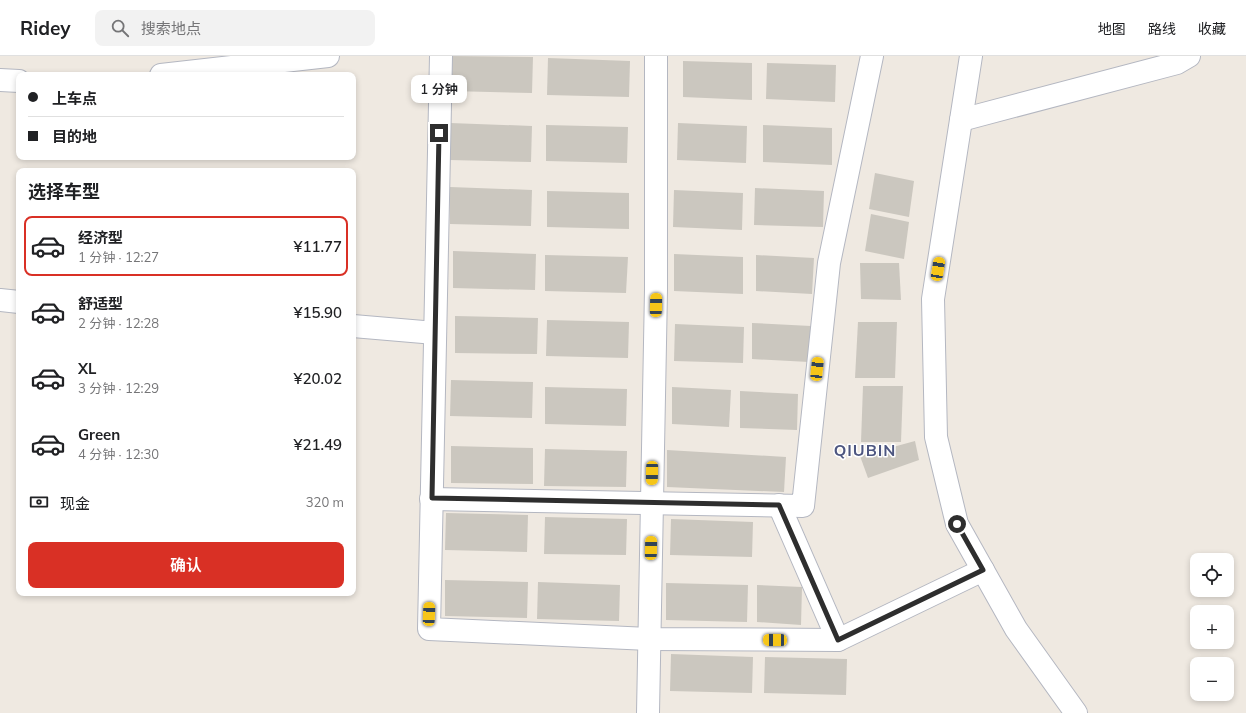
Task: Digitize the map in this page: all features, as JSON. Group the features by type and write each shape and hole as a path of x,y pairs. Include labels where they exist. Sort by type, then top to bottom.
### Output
{"street":[{"path":"187,72 328,56"},
{"path":"441,56 429,629 649,639 838,640 983,570"},
{"path":"648,713 656,290 656,56"},
{"path":"432,498 803,506 829,263 872,56"},
{"path":"971,56 933,299 936,437 957,524 1016,629 1076,713"},
{"path":"961,120 1177,63 1189,56"},
{"path":"0,80 16,81"},
{"path":"0,300 16,302"},
{"path":"356,326 435,332"},
{"path":"779,505 838,640"}],"building":[{"path":"451,56 533,57 532,93 450,91"},
{"path":"548,58 630,61 629,97 547,95"},
{"path":"683,61 752,63 752,100 683,97"},
{"path":"767,63 836,65 835,102 766,99"},
{"path":"450,123 532,126 531,162 450,160"},
{"path":"678,123 747,126 746,163 677,160"},
{"path":"546,125 628,127 627,163 546,161"},
{"path":"763,125 832,128 832,165 763,162"},
{"path":"875,173 914,181 909,217 869,209"},
{"path":"450,187 532,190 531,226 450,224"},
{"path":"755,188 824,191 823,227 754,225"},
{"path":"674,190 743,193 742,230 673,227"},
{"path":"547,191 629,193 629,229 547,227"},
{"path":"871,214 909,222 904,259 865,251"},
{"path":"453,251 536,254 535,290 453,288"},
{"path":"674,254 743,257 743,294 674,291"},
{"path":"545,255 628,257 626,293 545,291"},
{"path":"756,255 814,258 812,294 756,291"},
{"path":"860,263 899,263 901,300 861,299"},
{"path":"455,316 538,318 537,354 455,353"},
{"path":"547,320 629,322 628,358 546,356"},
{"path":"858,322 897,322 895,378 855,378"},
{"path":"752,323 811,326 809,362 752,359"},
{"path":"675,324 744,327 743,363 674,361"},
{"path":"451,380 533,382 532,418 450,416"},
{"path":"863,386 903,386 901,442 861,442"},
{"path":"545,387 627,389 626,426 545,424"},
{"path":"672,387 731,390 729,427 672,424"},
{"path":"740,391 798,394 797,430 740,428"},
{"path":"915,441 919,460 868,478 860,456"},
{"path":"451,446 533,448 533,484 451,483"},
{"path":"545,449 627,451 626,487 544,486"},
{"path":"667,450 786,457 784,492 667,487"},
{"path":"446,513 528,515 527,552 445,550"},
{"path":"545,517 627,519 626,555 544,554"},
{"path":"671,519 753,522 752,557 670,555"},
{"path":"445,580 528,582 527,618 445,616"},
{"path":"538,582 620,585 619,621 537,619"},
{"path":"666,583 748,585 747,622 666,620"},
{"path":"757,585 802,587 801,625 757,622"},
{"path":"671,654 753,657 752,693 670,691"},
{"path":"765,657 847,659 846,695 764,693"}],"district":[{"name":"QIUBIN","path":"865,450"}],"route":[{"path":"439,133 432,498 779,505 838,640 983,570 957,524"}]}
